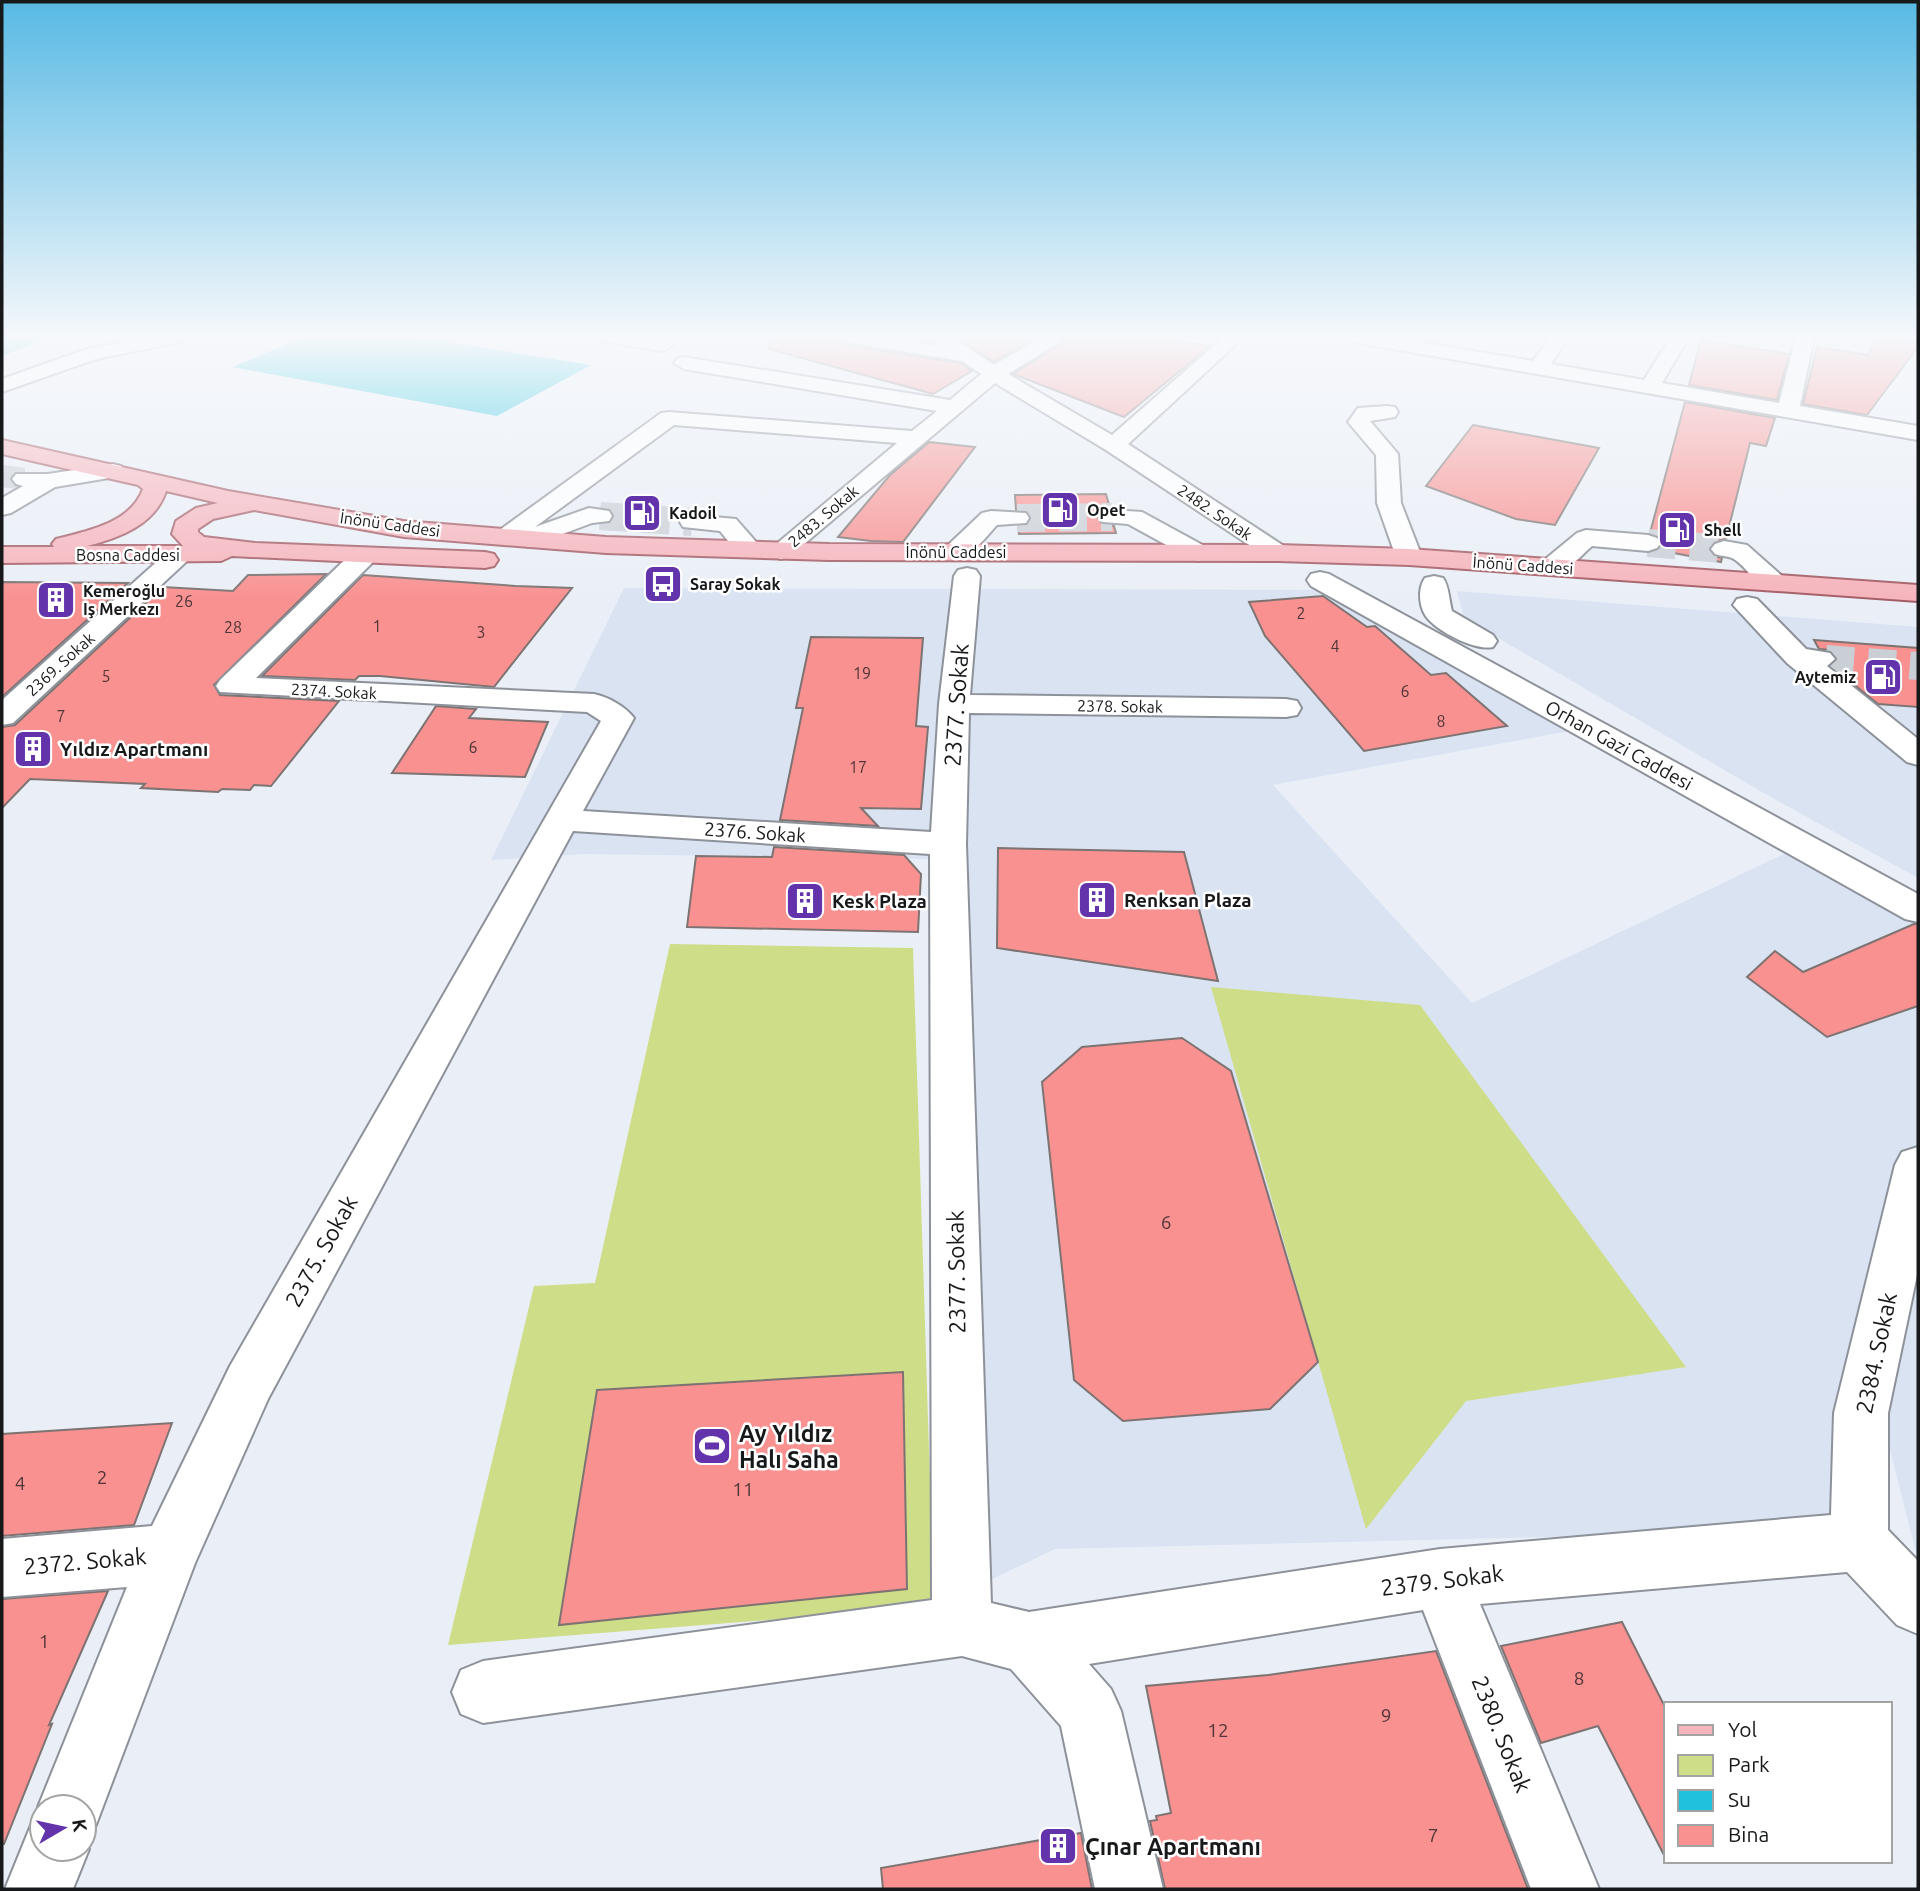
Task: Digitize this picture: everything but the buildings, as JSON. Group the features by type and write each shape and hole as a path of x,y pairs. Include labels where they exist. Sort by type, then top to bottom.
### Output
{"main road":[{"name":"İnönü Caddesi","path":"2,447 282,507 404,528 606,545 781,551 1144,578"},
{"path":"6,559 83,540 128,521 153,499 155,487 144,478"},
{"path":"255,551 196,544 185,534 185,526 205,513 227,508 246,505 282,507"},
{"name":"İnönü Caddesi","path":"255,551 364,556 961,564 1199,553 1278,553 1417,575 1918,618"},
{"name":"Bosna Caddesi","path":"6,559 255,551"},
{"name":"İnönü Caddesi","path":"1417,575 1552,568 1918,593"},
{"path":"1307,580 1371,582"}],"street":[{"path":"517,538 660,425"},
{"path":"759,425 917,438"},
{"name":"2483. Sokak","path":"781,551 932,425"},
{"name":"2482. Sokak","path":"1082,425 1278,553"},
{"path":"1114,444 1135,425"},
{"path":"1362,425 1387,454 1389,503 1417,575"},
{"path":"1872,425 1918,433"},
{"path":"2,508 36,480 113,471"},
{"path":"517,538 589,515 600,516"},
{"path":"1112,517 1133,517 1199,553"},
{"path":"961,564 991,518 1017,518"},
{"path":"692,522 727,524 750,550"},
{"path":"1552,568 1586,538 1648,543"},
{"path":"1724,549 1738,550 1773,582"},
{"name":"2369. Sokak","path":"2,716 179,555"},
{"name":"2374. Sokak","path":"364,556 231,686 594,703 618,718"},
{"name":"2377. Sokak","path":"961,564 948,844 962,1626"},
{"name":"Orhan Gazi Caddesi","path":"1417,575 1433,594 1439,615 1918,885"},
{"name":"Orhan Gazi Caddesi","path":"1307,580 1918,910"},
{"path":"1746,605 1812,658 1918,755"},
{"name":"2378. Sokak","path":"954,704 1286,708"},
{"name":"2375. Sokak","path":"76,1793 169,1554 249,1384 618,718"},
{"name":"2376. Sokak","path":"563,820 948,844"},
{"name":"2384. Sokak","path":"1859,1542 1861,1413 1918,1165"},
{"path":"1859,1542 1918,1604"},
{"name":"2379. Sokak","path":"1028,1643 1440,1578 1859,1542"},
{"name":"2372. Sokak","path":"2,1568 169,1554"},
{"name":"2380. Sokak","path":"1440,1578 1565,1889"},
{"path":"483,1692 962,1626 1028,1643 1089,1711 1129,1889"},
{"path":"39,1889 49,1863"}],"shaded area":[{"path":"624,588 1325,590 1570,731 1273,785 1472,1003 1788,852 1918,924 1918,1560 1882,1418 1837,1530 1055,1549 934,1607 930,859 583,854 491,860"},
{"path":"1457,591 1918,627 1918,878 1769,796 1464,618"}],"green space":[{"name":"Ay Yıldız Halı Saha","path":"670,944 913,948 934,1607 448,1645 534,1286 595,1283"},
{"path":"1211,987 1420,1005 1686,1367 1466,1401 1366,1529"}],"tunnel":[{"path":"2,476 24,479"},
{"path":"600,516 692,522"},
{"path":"1017,518 1112,517"},
{"path":"1648,543 1724,549"},
{"path":"1826,659 1918,666"}],"place":[{"name":"Opet","path":"1060,510"},
{"name":"Kadoil","path":"642,513"},
{"name":"Shell","path":"1677,530"},
{"name":"Saray Sokak","path":"663,584"},
{"name":"Kemeroğlu Iş Merkezı","path":"56,600"},
{"name":"Aytemiz","path":"1883,677"},
{"name":"Yıldız Apartmanı","path":"33,749"},
{"name":"Renksan Plaza","path":"1097,900"},
{"name":"Kesk Plaza","path":"805,901"},
{"name":"Ay Yıldız Halı Saha","path":"712,1446"},
{"name":"Çınar Apartmanı","path":"1058,1846"}]}
